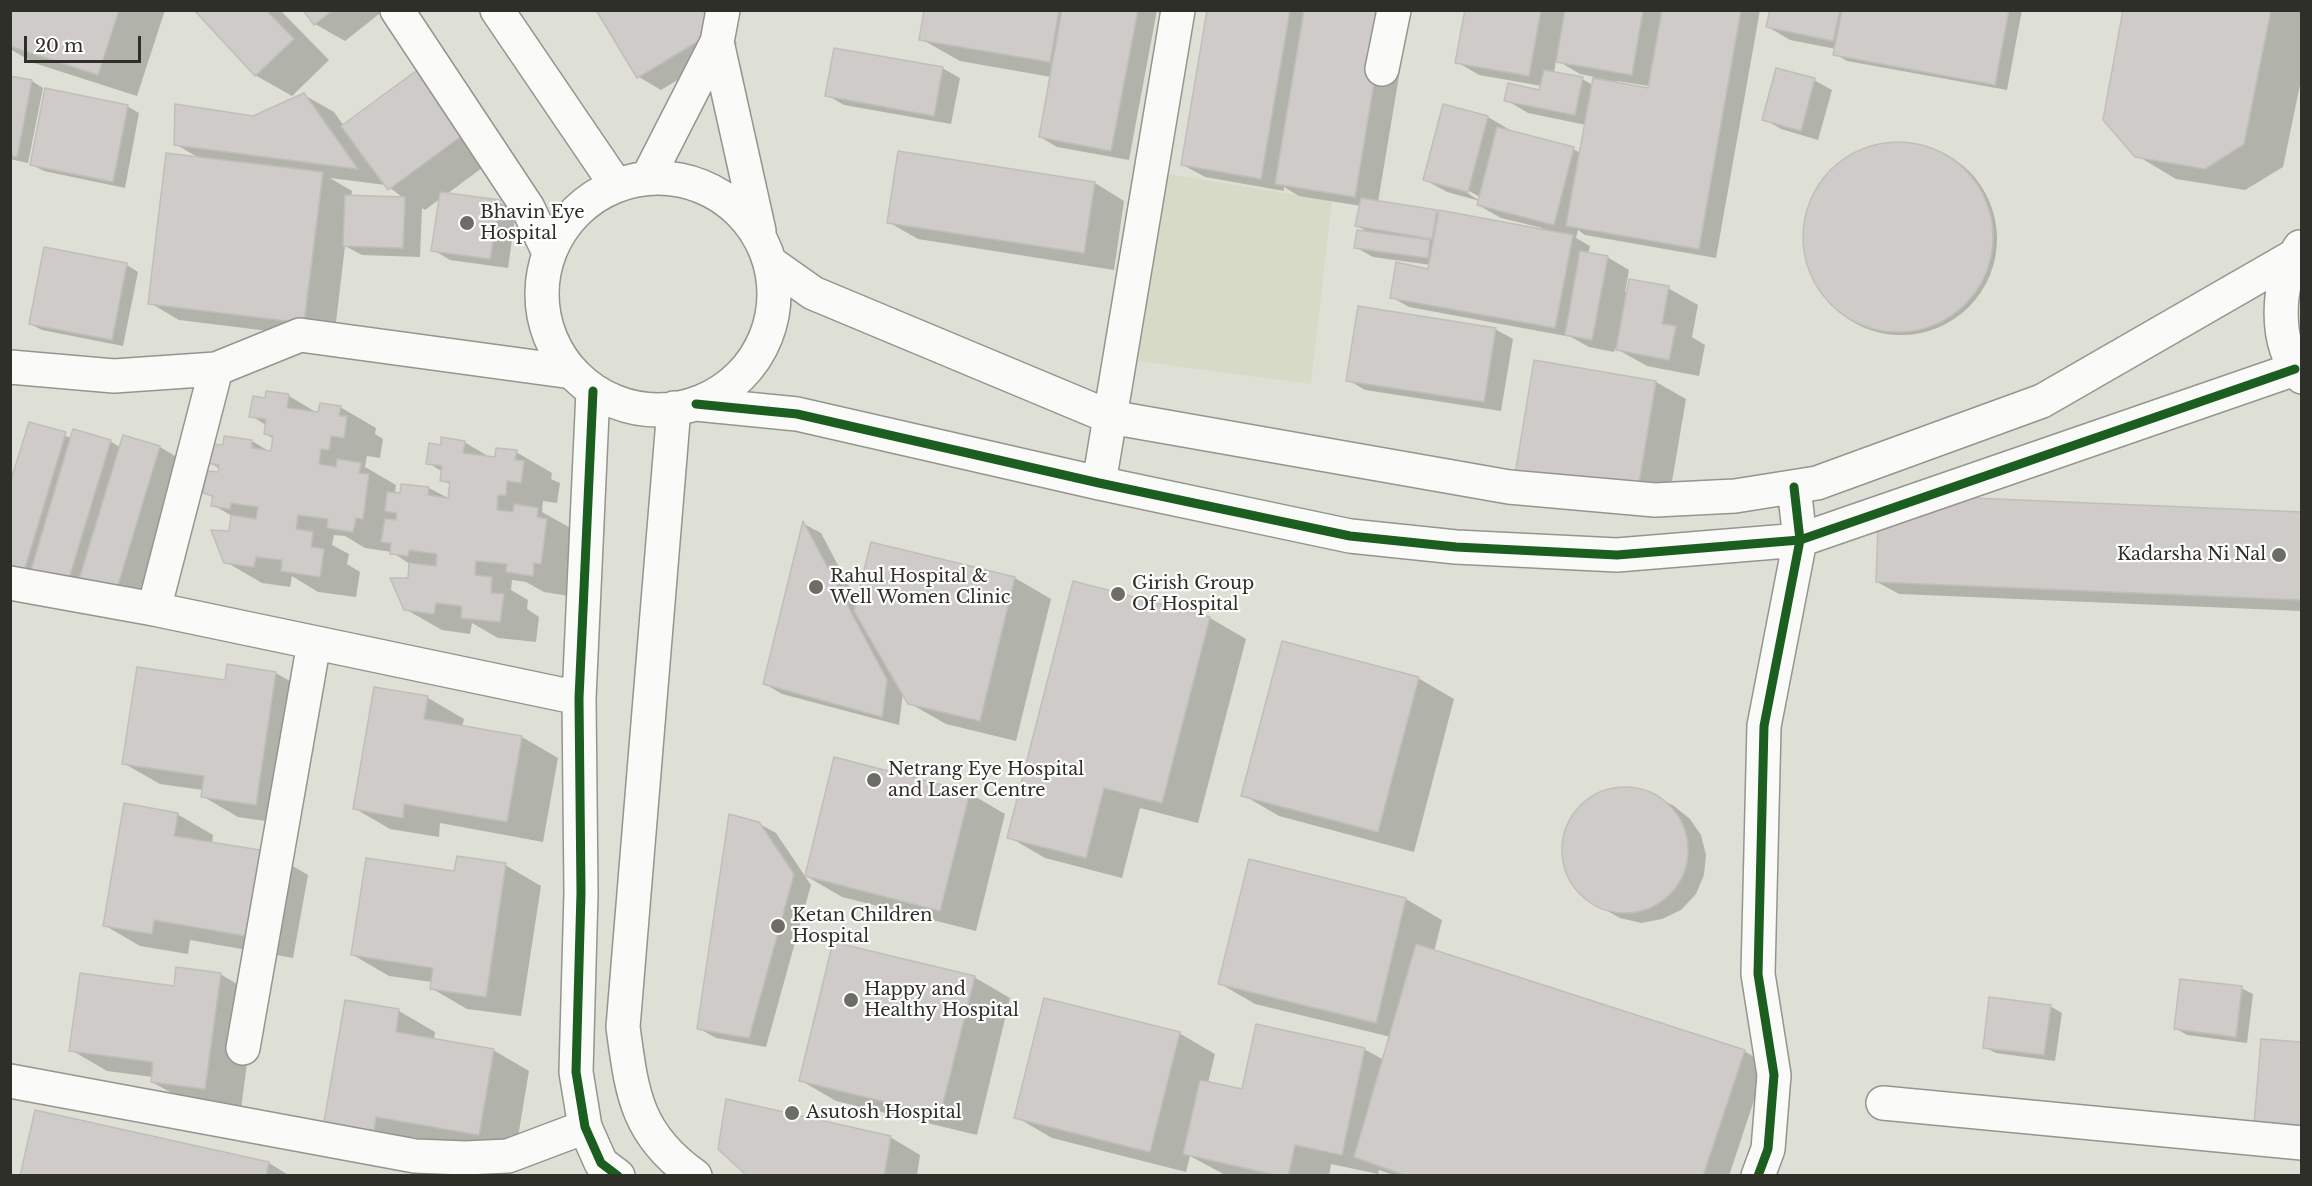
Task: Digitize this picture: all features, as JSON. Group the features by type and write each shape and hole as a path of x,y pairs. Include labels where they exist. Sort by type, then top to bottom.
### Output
{"street":[{"path":"397,10 528,208 549,253"},
{"path":"497,10 616,185"},
{"path":"1099,483 1178,10"},
{"path":"1382,69 1394,10"},
{"path":"648,177 720,26"},
{"path":"10,367 114,376 216,369 300,335 582,381 625,406 661,410 685,406 722,391 744,372 761,349 771,321 775,293 720,26"},
{"path":"605,1171 585,1127 576,1072 581,893 579,698 582,381 554,346 544,316 542,284 549,253 565,225 588,201 616,185 648,177 681,179 712,190 739,209 766,250 813,293 1110,417 1509,487 1655,500 1736,496 1817,483 2042,401 2298,251"},
{"path":"685,406 797,414 1099,483 1350,536 1456,547 1617,555 1800,540 2298,373 2282,332 2282,294 2298,251"},
{"path":"154,609 216,369"},
{"path":"685,406 623,1027 630,1084 647,1128 675,1161 695,1176"},
{"path":"1758,1176 1768,1149 1774,1075 1758,974 1764,726 1800,540 1794,487"},
{"path":"10,583 154,609 579,698"},
{"path":"243,1048 314,643"},
{"path":"10,1081 415,1155 465,1158 508,1156 585,1127"},
{"path":"1883,1103 2301,1143"}],"shaded area":[{"path":"1156,172 1332,201 1311,384 1123,359"}],"building":[{"path":"10,10 119,10 98,75 10,46"},
{"path":"194,10 266,10 294,39 255,76"},
{"path":"303,10 333,10 314,25"},
{"path":"596,10 703,10 715,31 637,78"},
{"path":"924,10 1059,10 1050,62 919,40"},
{"path":"1062,10 1138,10 1111,151 1039,137"},
{"path":"1207,10 1290,10 1261,179 1181,165"},
{"path":"1304,10 1386,10 1355,197 1275,184"},
{"path":"1465,10 1541,10 1529,76 1455,63"},
{"path":"1565,10 1643,10 1632,75 1556,62"},
{"path":"1662,10 1741,10 1699,249 1566,226 1593,78 1648,88"},
{"path":"1770,10 1840,10 1833,41 1766,27"},
{"path":"1842,10 2009,10 1995,85 1833,55"},
{"path":"2123,10 2271,10 2244,144 2205,169 2135,157 2103,120"},
{"path":"834,48 943,67 934,116 825,96"},
{"path":"424,65 471,129 388,190 341,126"},
{"path":"1776,68 1815,78 1801,131 1762,120"},
{"path":"1544,70 1583,77 1575,115 1504,101 1508,83 1539,90"},
{"path":"10,76 32,80 17,157 10,156"},
{"path":"45,88 128,105 113,182 30,165"},
{"path":"304,93 358,169 174,145 175,104 253,116"},
{"path":"1443,104 1488,116 1468,192 1423,180"},
{"path":"1497,127 1574,147 1554,225 1477,205"},
{"path":"1898,142 1925,146 1951,158 1965,170 1977,184 1989,210 1993,237 1989,264 1977,290 1965,304 1951,316 1925,328 1898,332 1871,328 1845,316 1831,304 1819,290 1807,264 1803,237 1807,210 1819,184 1831,170 1845,158 1871,146"},
{"path":"898,151 1095,182 1084,253 887,223"},
{"path":"166,153 323,172 304,323 148,304"},
{"path":"440,192 500,200 490,259 431,251"},
{"path":"345,195 405,197 403,248 343,246"},
{"path":"1361,198 1437,210 1432,239 1355,226"},
{"path":"1439,210 1573,235 1555,328 1390,298 1396,262 1428,269"},
{"path":"1357,230 1430,240 1428,258 1354,248"},
{"path":"44,247 127,263 112,340 29,324"},
{"path":"1580,251 1608,256 1592,340 1565,335"},
{"path":"1629,279 1669,286 1662,324 1676,326 1669,360 1616,350"},
{"path":"1358,306 1496,328 1484,402 1346,381"},
{"path":"1534,360 1656,381 1637,495 1515,475"},
{"path":"266,391 289,394 287,408 318,412 320,403 341,406 339,416 347,416 344,438 331,436 329,450 321,449 319,464 336,467 337,459 361,463 359,473 369,474 363,519 356,518 353,532 327,528 328,519 298,515 296,529 313,532 311,547 324,549 320,577 281,571 282,560 256,557 254,567 224,563 211,530 229,531 231,515 256,519 258,507 231,503 230,509 211,506 213,496 203,493 206,471 218,472 219,465 207,463 210,444 223,445 224,436 252,440 252,448 271,451 273,436 264,434 266,419 249,417 253,396 265,398"},
{"path":"29,422 66,432 21,581 10,578 10,483"},
{"path":"73,429 111,440 66,588 29,577"},
{"path":"123,435 160,446 115,595 78,583"},
{"path":"441,437 465,441 463,453 495,457 496,448 517,450 515,460 524,461 521,483 507,481 506,495 498,495 497,510 513,512 514,504 538,508 537,517 547,519 541,564 534,563 533,576 506,572 507,564 476,561 475,575 492,577 491,593 504,594 500,622 461,618 462,606 436,603 434,614 404,610 390,578 408,578 409,563 436,566 437,554 409,550 408,556 390,554 391,543 381,542 385,519 396,520 397,513 385,511 387,492 400,493 401,484 429,487 428,495 448,498 450,482 440,481 442,466 426,464 429,443 441,445"},
{"path":"1879,494 2302,512 2302,600 1876,582"},
{"path":"803,521 887,680 882,717 763,684"},
{"path":"871,542 1015,577 980,721 908,704 854,611"},
{"path":"1073,581 1210,617 1162,803 1104,788 1086,858 1007,838"},
{"path":"1282,641 1419,677 1378,832 1241,796"},
{"path":"227,664 276,672 256,805 201,797 204,776 122,764 137,667 225,680"},
{"path":"374,687 428,696 424,719 522,736 507,822 404,804 403,818 353,809"},
{"path":"834,757 970,792 940,911 805,876"},
{"path":"1625,787 1649,792 1670,805 1683,826 1688,850 1683,874 1670,895 1649,908 1625,913 1601,908 1580,895 1567,874 1562,850 1567,826 1580,805 1601,792"},
{"path":"124,803 178,813 174,836 272,852 257,938 154,920 152,934 103,926"},
{"path":"729,814 759,822 794,874 749,1038 697,1029"},
{"path":"457,856 506,863 486,997 430,989 433,968 351,955 366,858 454,871"},
{"path":"1249,859 1406,898 1376,1023 1218,984"},
{"path":"833,942 975,976 940,1115 799,1081"},
{"path":"1416,944 1745,1050 1703,1176 1407,1176 1354,1157"},
{"path":"176,967 221,973 205,1089 151,1082 153,1062 69,1051 80,973 174,986"},
{"path":"2180,979 2242,986 2236,1037 2174,1029"},
{"path":"1989,997 2051,1005 2044,1055 1983,1048"},
{"path":"1044,998 1180,1032 1150,1152 1014,1118"},
{"path":"345,1000 399,1009 396,1032 494,1049 479,1135 376,1117 374,1131 324,1122"},
{"path":"1256,1024 1365,1048 1342,1155 1295,1145 1288,1176 1280,1176 1183,1154 1200,1080 1242,1089"},
{"path":"2261,1039 2302,1042 2302,1128 2254,1125"},
{"path":"726,1099 891,1136 884,1176 747,1176 718,1149"},
{"path":"35,1110 269,1162 266,1176 20,1176"}],"cycle path":[{"path":"696,404 797,414 1099,483 1350,536 1456,547 1617,555 1800,540 2295,369"},
{"path":"593,391 579,698 581,893 576,1072 585,1127 601,1163 618,1176"},
{"path":"1758,1176 1768,1149 1774,1075 1758,974 1764,726 1800,540 1794,487"}],"place":[{"name":"Bhavin Eye Hospital","path":"467,223"},
{"name":"Kadarsha Ni Nal","path":"2279,555"},
{"name":"Rahul Hospital & Well Women Clinic","path":"816,587"},
{"name":"Girish Group Of Hospital","path":"1118,594"},
{"name":"Netrang Eye Hospital and Laser Centre","path":"874,780"},
{"name":"Ketan Children Hospital","path":"778,926"},
{"name":"Happy and Healthy Hospital","path":"851,1000"},
{"name":"Asutosh Hospital","path":"792,1113"}]}
